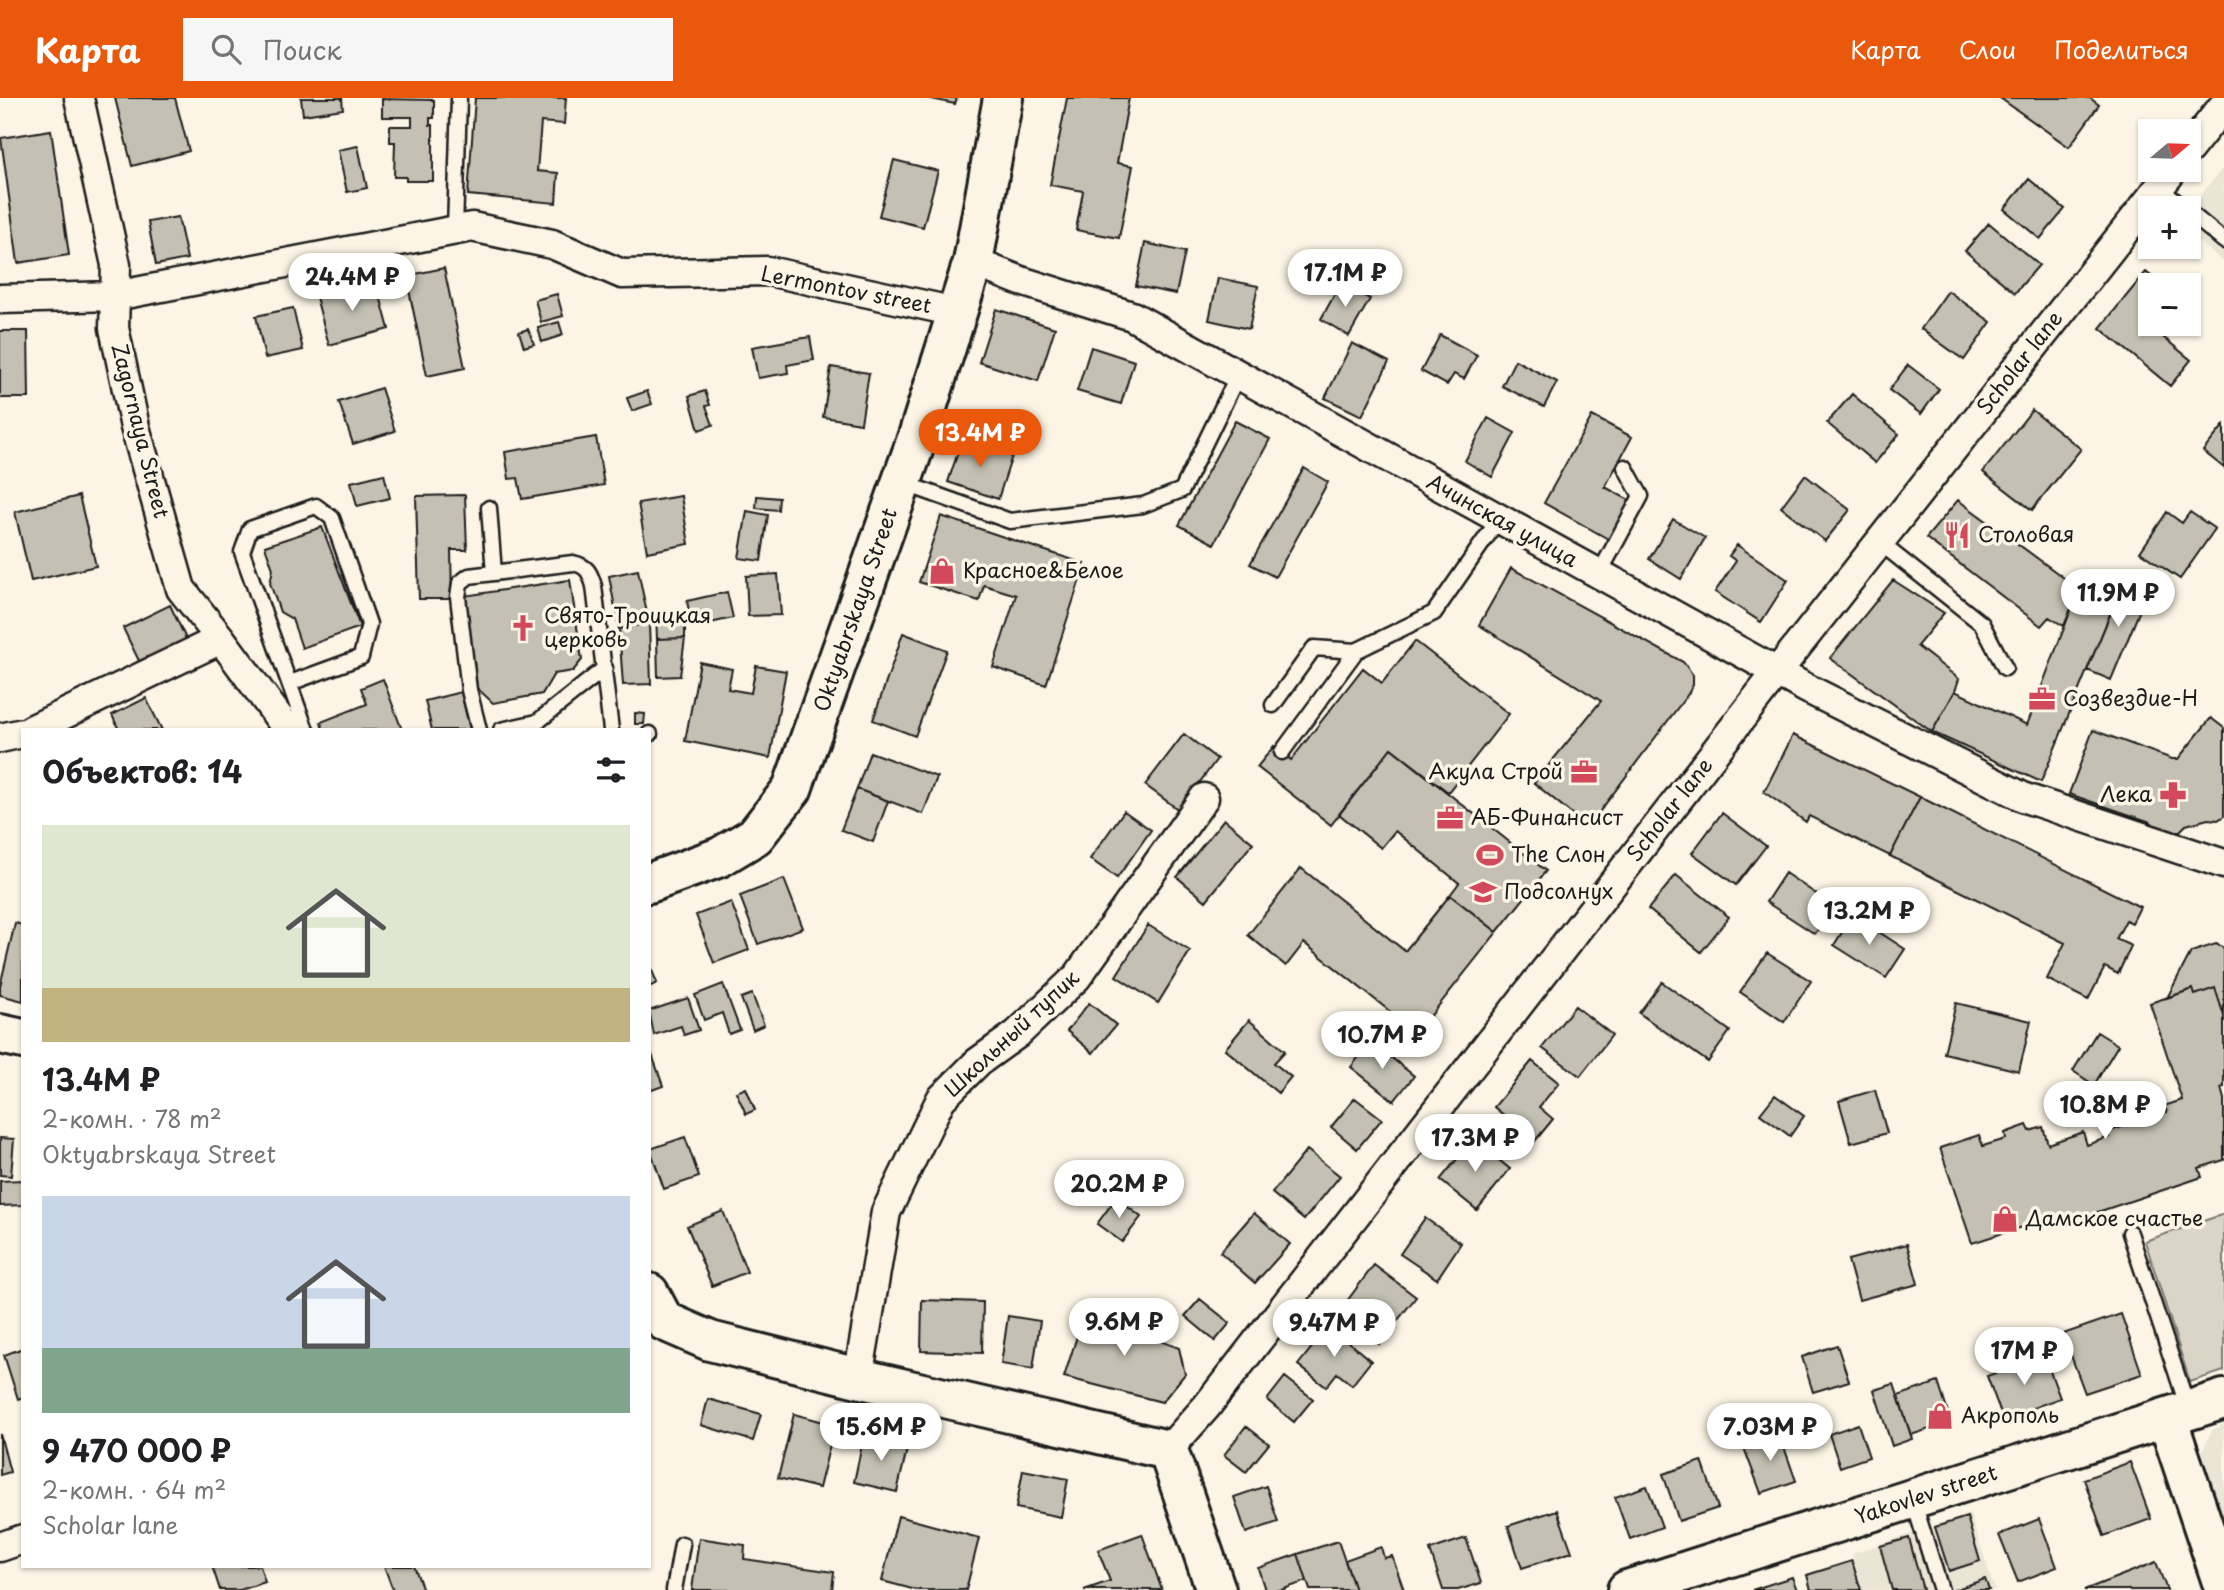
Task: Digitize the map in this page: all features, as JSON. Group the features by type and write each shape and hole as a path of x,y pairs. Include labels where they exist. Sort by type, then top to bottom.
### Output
{"street":[{"name":"Zagornaya Street","path":"79,98 116,265 114,328 135,427 180,589 221,639 287,728"},
{"name":"Oktyabrskaya Street","path":"651,882 720,857 755,836 792,789 918,436 973,261 1003,98"},
{"path":"2202,133 2224,105"},
{"name":"Scholar lane","path":"1168,1450 1207,1406 1777,672 2164,182"},
{"name":"Lermontov street","path":"456,230 472,227 552,244 622,274 768,271 956,312"},
{"path":"0,299 115,296 456,230"},
{"name":"Ачинская улица","path":"973,261 1021,281 1132,316 1777,672 2025,798 2224,864"},
{"path":"35,728 221,639"},
{"path":"0,738 21,733"},
{"name":"Школьный тупик","path":"858,1378 886,1212 941,1099 978,1062 1017,1034 1077,976 1204,798"},
{"path":"0,1034 21,1039"},
{"path":"654,1313 710,1341 1168,1450 1216,1590"},
{"path":"2193,1409 2224,1588"},
{"name":"Yakovlev street","path":"1627,1590 2193,1409"},
{"path":"0,1547 21,1540"}],"lane":[{"path":"456,230 459,98"},
{"path":"2201,222 2224,241"},
{"path":"901,483 1010,521 1143,505 1182,490 1238,375"},
{"path":"1599,574 1641,496 1625,467"},
{"path":"290,683 361,656 369,624 332,518 316,506 250,529 242,552 305,728"},
{"path":"489,509 495,573"},
{"path":"1282,752 1356,651 1434,613 1499,519"},
{"path":"1880,542 1982,624 2005,668"},
{"path":"478,728 469,690 458,597 460,583 469,576 573,563 584,565 591,574 594,586 611,728"},
{"path":"1273,705 1314,648 1356,651"},
{"path":"510,728 537,722 605,668"},
{"path":"2130,1233 2193,1409"},
{"path":"1913,1499 1941,1590"},
{"path":"674,1590 682,1544"}],"shaded area":[{"path":"2224,166 2224,262 2201,244 2200,196"},
{"path":"2224,1214 2224,1371 2190,1382 2145,1241"},
{"path":"2224,1424 2224,1530 2203,1450 2212,1430"},
{"path":"1970,1514 1995,1590 1862,1590 1852,1554"}],"building":[{"path":"115,98 175,98 189,151 132,166"},
{"path":"301,98 342,98 343,109 303,115"},
{"path":"475,98 566,98 564,124 541,122 537,171 558,173 556,203 468,195"},
{"path":"927,98 957,98 955,104"},
{"path":"1067,98 1129,98 1117,163 1133,166 1119,238 1076,230 1083,191 1050,185"},
{"path":"2000,98 2090,98 2099,105 2069,147"},
{"path":"382,99 434,100 434,118 430,118 430,125 433,125 433,181 406,181 406,177 394,177 395,142 390,142 390,126 412,126 412,117 382,117"},
{"path":"51,130 69,255 18,263 1,138"},
{"path":"358,146 367,188 347,192 338,150"},
{"path":"894,160 938,171 923,227 879,216"},
{"path":"2029,179 2065,209 2040,239 2004,209"},
{"path":"178,217 187,259 156,265 148,222"},
{"path":"1989,223 2039,265 2015,293 1965,251"},
{"path":"1145,243 1185,252 1176,294 1136,286"},
{"path":"444,268 465,368 427,376 406,276"},
{"path":"1218,278 1258,286 1249,329 1209,320"},
{"path":"376,281 389,329 329,345 316,297"},
{"path":"2138,282 2138,336 2164,336 2191,360 2170,386 2100,328"},
{"path":"1341,283 1370,299 1349,336 1321,319"},
{"path":"1948,291 1991,322 1964,360 1921,329"},
{"path":"557,294 563,316 541,322 535,300"},
{"path":"293,308 303,350 265,358 256,316"},
{"path":"996,309 1055,328 1038,381 979,362"},
{"path":"559,322 563,335 542,342 538,328"},
{"path":"528,329 534,344 524,347 519,332"},
{"path":"0,331 28,331 29,398 0,398"},
{"path":"1440,335 1477,355 1464,379 1454,374 1447,385 1421,371"},
{"path":"810,337 814,360 787,365 788,373 758,378 752,347"},
{"path":"1352,343 1389,362 1362,416 1325,398"},
{"path":"1091,347 1134,361 1121,404 1077,391"},
{"path":"1515,360 1557,382 1544,407 1502,386"},
{"path":"1908,365 1939,389 1921,414 1889,390"},
{"path":"831,367 869,373 861,423 823,417"},
{"path":"381,388 395,431 353,444 339,402"},
{"path":"647,391 652,404 632,411 627,398"},
{"path":"705,391 710,405 706,406 713,425 699,430 689,396"},
{"path":"1852,394 1899,434 1875,463 1827,423"},
{"path":"2032,410 2081,449 2032,510 1983,472"},
{"path":"1592,416 1632,437 1605,487 1631,501 1610,540 1544,503"},
{"path":"1488,418 1515,433 1492,477 1465,461"},
{"path":"1235,421 1270,439 1214,544 1179,525"},
{"path":"2224,425 2224,468 2203,451"},
{"path":"596,437 604,485 522,499 518,478 509,479 505,452"},
{"path":"962,440 1012,456 998,499 948,482"},
{"path":"1304,468 1328,482 1275,577 1250,564"},
{"path":"384,474 390,498 357,506 351,482"},
{"path":"1805,475 1850,510 1825,541 1781,507"},
{"path":"465,495 467,550 451,550 452,599 419,599 416,496"},
{"path":"79,496 96,566 31,581 15,512"},
{"path":"681,496 689,544 647,552 638,503"},
{"path":"757,496 779,498 778,510 756,508"},
{"path":"1958,500 2079,589 2064,626 2049,617 2041,626 1926,538"},
{"path":"747,511 768,515 761,561 739,558"},
{"path":"2167,512 2182,523 2190,512 2215,529 2180,579 2140,552"},
{"path":"941,516 1085,564 1046,685 993,667 1016,595 984,585 979,601 919,582"},
{"path":"1673,519 1705,538 1681,579 1649,559"},
{"path":"322,527 360,627 302,648 292,619 280,612 270,583 273,569 265,546"},
{"path":"1737,545 1788,580 1761,622 1715,592 1736,561 1729,556"},
{"path":"1511,568 1683,662 1693,675 1693,685 1688,694 1588,827 1534,783 1601,701 1479,625"},
{"path":"638,570 649,623 619,629 609,576"},
{"path":"778,574 781,615 748,616 746,576"},
{"path":"2125,578 2149,588 2111,680 2087,670"},
{"name":"Свято-Троицкая церковь","path":"570,580 582,660 573,671 554,674 542,694 493,703 477,688 464,596"},
{"path":"1893,580 1944,613 1917,646 1959,679 1932,732 1830,658"},
{"path":"2079,589 2112,610 2041,782 1932,732 1955,691 2027,725"},
{"path":"727,592 733,618 692,627 687,601"},
{"path":"170,605 187,641 140,663 123,628"},
{"path":"685,612 685,638 657,639 656,613"},
{"path":"649,623 651,684 623,685 619,629"},
{"path":"903,633 947,650 915,736 873,720"},
{"path":"685,638 680,676 658,677 657,639"},
{"path":"1415,641 1509,714 1448,792 1391,748 1331,825 1257,767 1274,746 1291,760 1363,668 1382,683"},
{"path":"700,662 732,669 728,689 751,693 756,666 786,671 770,758 685,741"},
{"path":"383,679 401,728 322,728 321,722 367,704 361,688"},
{"path":"461,692 470,728 432,728 425,701"},
{"path":"146,698 161,728 118,728 112,715"},
{"path":"635,713 645,714 644,724 635,724"},
{"path":"2211,718 2224,728 2224,816 2218,820 2208,819 2186,825 2180,831 2169,835 2159,831 2151,822 2069,794 2093,730 2178,759"},
{"path":"1184,734 1217,759 1179,810 1145,785"},
{"path":"1793,735 1920,797 1890,856 1809,816 1806,822 1764,792"},
{"path":"1391,748 1546,871 1497,932 1450,895 1459,883 1395,831 1381,848 1339,814"},
{"path":"870,752 937,777 923,814 857,789"},
{"path":"857,789 888,801 873,842 841,830"},
{"path":"1920,797 2140,907 2132,923 2126,920 2116,939 2131,946 2118,974 2105,967 2088,1000 2047,979 2065,943 1890,856"},
{"path":"1124,811 1151,830 1117,878 1090,859"},
{"path":"1722,813 1766,846 1736,885 1692,853"},
{"path":"1224,819 1253,843 1206,901 1177,877"},
{"path":"1301,868 1405,951 1450,895 1497,932 1417,1033 1304,943 1286,966 1248,935"},
{"path":"1785,873 1834,906 1815,934 1766,902"},
{"path":"1676,875 1729,917 1701,952 1648,909"},
{"path":"784,879 803,928 758,944 740,896"},
{"path":"731,902 749,950 714,963 696,915"},
{"path":"1853,915 1905,949 1886,978 1834,945"},
{"path":"15,923 21,924 21,1000 0,995"},
{"path":"1148,925 1190,951 1158,1003 1116,976"},
{"path":"2216,944 2224,948 2224,1016 2215,988 2195,995 2193,989 2167,998 2191,952"},
{"path":"1767,953 1811,981 1784,1022 1740,992"},
{"path":"651,968 657,983 651,986"},
{"path":"1662,982 1730,1031 1708,1062 1639,1013"},
{"path":"723,984 740,1030 729,1034 722,1013 704,1020 695,995"},
{"path":"2215,988 2224,1016 2224,1087 2221,1088 2224,1099 2224,1160 2199,1168 2202,1177 2059,1225 2056,1216 1972,1243 1940,1148 1979,1135 1983,1146 2006,1139 2005,1133 2027,1125 2030,1131 2043,1127 2048,1144 2083,1132 2087,1145 2109,1137 2107,1132 2167,1112 2164,1106 2182,1100 2150,1003 2193,989 2195,995"},
{"path":"752,994 764,1025 753,1030 741,998"},
{"path":"688,998 699,1030 684,1035 681,1026 654,1035 651,1010"},
{"path":"1089,1003 1116,1025 1093,1053 1067,1031"},
{"path":"1956,1003 2031,1021 2019,1071 1944,1053"},
{"path":"1575,1006 1612,1035 1580,1076 1542,1048"},
{"path":"1249,1020 1285,1051 1274,1063 1291,1077 1278,1093 1225,1049"},
{"path":"2097,1032 2118,1045 2094,1085 2073,1071"},
{"path":"1371,1041 1414,1076 1394,1101 1351,1067"},
{"path":"651,1052 663,1086 651,1090"},
{"path":"1532,1061 1559,1083 1539,1107 1553,1119 1535,1141 1494,1107"},
{"path":"746,1088 755,1110 746,1114 736,1092"},
{"path":"1875,1090 1887,1133 1851,1143 1839,1101"},
{"path":"1775,1095 1804,1116 1790,1136 1760,1114"},
{"path":"1355,1098 1382,1119 1357,1149 1331,1127"},
{"path":"685,1137 699,1177 664,1189 651,1149"},
{"path":"0,1138 14,1139 11,1176 0,1175"},
{"path":"1473,1139 1510,1169 1477,1210 1440,1180"},
{"path":"1307,1150 1340,1176 1304,1220 1272,1193"},
{"path":"21,1180 21,1205 0,1206 0,1181"},
{"path":"1116,1198 1141,1217 1122,1242 1097,1224"},
{"path":"723,1211 747,1272 712,1286 687,1226"},
{"path":"1254,1213 1290,1244 1255,1283 1220,1252"},
{"path":"1425,1218 1461,1243 1437,1279 1400,1254"},
{"path":"1907,1244 1918,1284 1859,1300 1848,1260"},
{"path":"1374,1265 1416,1297 1379,1344 1338,1313"},
{"path":"1200,1299 1230,1323 1215,1341 1185,1316"},
{"path":"922,1300 983,1302 982,1353 921,1351"},
{"path":"1086,1308 1137,1324 1137,1332 1179,1348 1185,1374 1162,1402 1064,1377"},
{"path":"2121,1314 2142,1374 2085,1393 2063,1334"},
{"path":"1008,1316 1040,1321 1033,1369 1001,1364"},
{"path":"1329,1326 1371,1361 1352,1385 1337,1373 1326,1387 1298,1365"},
{"path":"1837,1345 1849,1381 1813,1392 1802,1357"},
{"path":"21,1349 21,1398 18,1399 4,1355"},
{"path":"2044,1355 2060,1398 2003,1419 1987,1376"},
{"path":"1285,1377 1313,1399 1294,1422 1267,1400"},
{"path":"1938,1382 1951,1422 1911,1435 1898,1396"},
{"path":"1894,1384 1912,1439 1892,1446 1874,1390"},
{"path":"708,1399 761,1414 753,1441 701,1425"},
{"path":"794,1414 835,1425 819,1488 778,1478"},
{"path":"1858,1424 1869,1457 1840,1467 1829,1434"},
{"path":"1246,1426 1269,1444 1246,1472 1224,1455"},
{"path":"1779,1433 1796,1481 1761,1493 1743,1445"},
{"path":"0,1434 10,1472 0,1475"},
{"path":"864,1435 908,1445 897,1492 854,1482"},
{"path":"1702,1461 1718,1508 1679,1521 1663,1474"},
{"path":"2130,1462 2151,1519 2104,1536 2084,1479"},
{"path":"1023,1470 1068,1479 1061,1517 1016,1508"},
{"path":"1266,1486 1278,1522 1246,1533 1234,1497"},
{"path":"1647,1486 1662,1527 1630,1539 1615,1497"},
{"path":"1557,1510 1572,1552 1522,1568 1508,1526"},
{"path":"898,1516 979,1538 966,1590 916,1590 882,1581"},
{"path":"1967,1517 1980,1561 1949,1571 1935,1527"},
{"path":"2039,1519 2057,1567 2018,1582 1999,1535"},
{"path":"1142,1534 1162,1590 1084,1590 1110,1581 1098,1550"},
{"path":"699,1538 745,1545 744,1559 834,1572 832,1590 692,1590"},
{"path":"1466,1538 1481,1583 1458,1590 1443,1590 1430,1550"},
{"path":"1909,1538 1923,1590 1892,1590 1880,1546"},
{"path":"1338,1541 1355,1590 1310,1590 1298,1554"},
{"path":"1381,1547 1384,1558 1392,1556 1404,1590 1355,1590 1345,1560"},
{"path":"1298,1554 1307,1581 1281,1590 1265,1590 1258,1568"},
{"path":"1852,1561 1861,1590 1811,1590 1807,1575"},
{"path":"2156,1562 2167,1590 2084,1590"},
{"path":"213,1568 261,1568 265,1582 240,1590 220,1590"},
{"path":"385,1568 415,1568 423,1590 393,1590"},
{"path":"1792,1577 1797,1590 1752,1590"},
{"path":"1985,1579 1989,1590 1954,1590"}],"place":[{"name":"Столовая","path":"1957,535"},
{"name":"Красное&Белое","path":"942,571"},
{"name":"Свято-Троицкая церковь","path":"523,628"},
{"name":"Созвездие-Н","path":"2042,699"},
{"name":"Акула Строй","path":"1584,772"},
{"name":"Лека","path":"2173,795"},
{"name":"АБ-Финансист","path":"1450,818"},
{"name":"The Слон","path":"1490,855"},
{"name":"Подсолнух","path":"1483,892"},
{"name":"Дамское счастье","path":"2005,1219"},
{"name":"Акрополь","path":"1940,1416"}]}
